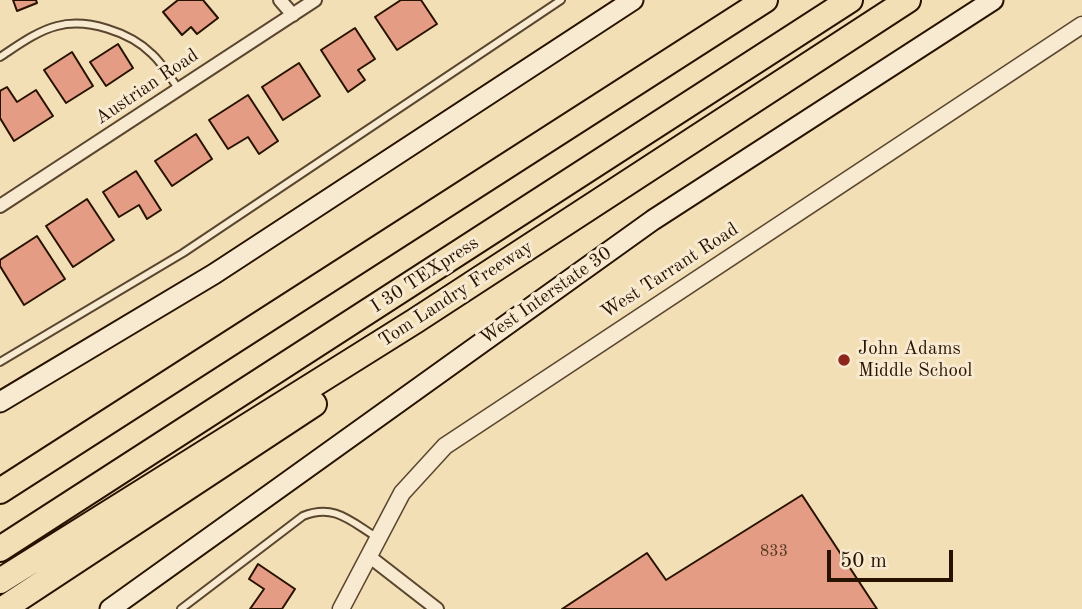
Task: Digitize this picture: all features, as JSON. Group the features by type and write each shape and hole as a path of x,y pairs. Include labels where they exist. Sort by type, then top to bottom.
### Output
{"highway":[{"path":"0,491 765,0"},
{"name":"I 30 TEXpress","path":"0,549 850,0"},
{"name":"Tom Landry Freeway","path":"0,581 415,321 908,0"},
{"path":"3,609 401,346 415,321"}],"main road":[{"path":"0,402 214,274 634,0"},
{"name":"West Interstate 30","path":"110,609 653,220 993,0"}],"street":[{"path":"280,0 293,15"},
{"name":"Austrian Road","path":"0,206 315,0"},
{"name":"West Tarrant Road","path":"341,609 402,493 444,446 1082,25"},
{"path":"370,557 437,609"}],"lane":[{"path":"0,362 183,253 561,0"},
{"path":"0,57 27,39 57,25 95,25 133,39 143,46 178,88"},
{"path":"181,609 303,516 319,510 340,515 379,539"}],"building":[{"path":"13,0 36,0 37,3 17,11"},
{"path":"178,0 203,0 218,18 197,34 191,27 182,35 163,12"},
{"path":"401,0 421,0 437,24 397,50 375,17"},
{"path":"355,28 375,59 358,70 365,80 348,92 321,50"},
{"path":"118,44 133,68 106,86 90,62"},
{"path":"72,52 93,86 66,103 44,70"},
{"path":"299,63 320,96 283,120 262,87"},
{"path":"7,87 17,102 36,90 53,116 14,141 0,118 0,91"},
{"path":"248,95 278,141 259,154 248,137 228,149 209,120"},
{"path":"196,134 212,159 172,186 155,161"},
{"path":"136,171 161,210 147,219 139,205 119,217 103,192"},
{"path":"87,199 114,240 73,267 46,226"},
{"path":"37,236 65,279 24,305 0,266 0,260"},
{"path":"802,495 877,609 562,609 647,553 666,580"},
{"path":"258,564 295,589 282,609 250,609 264,589 249,579"}],"place":[{"name":"John Adams Middle School","path":"844,360"}]}
